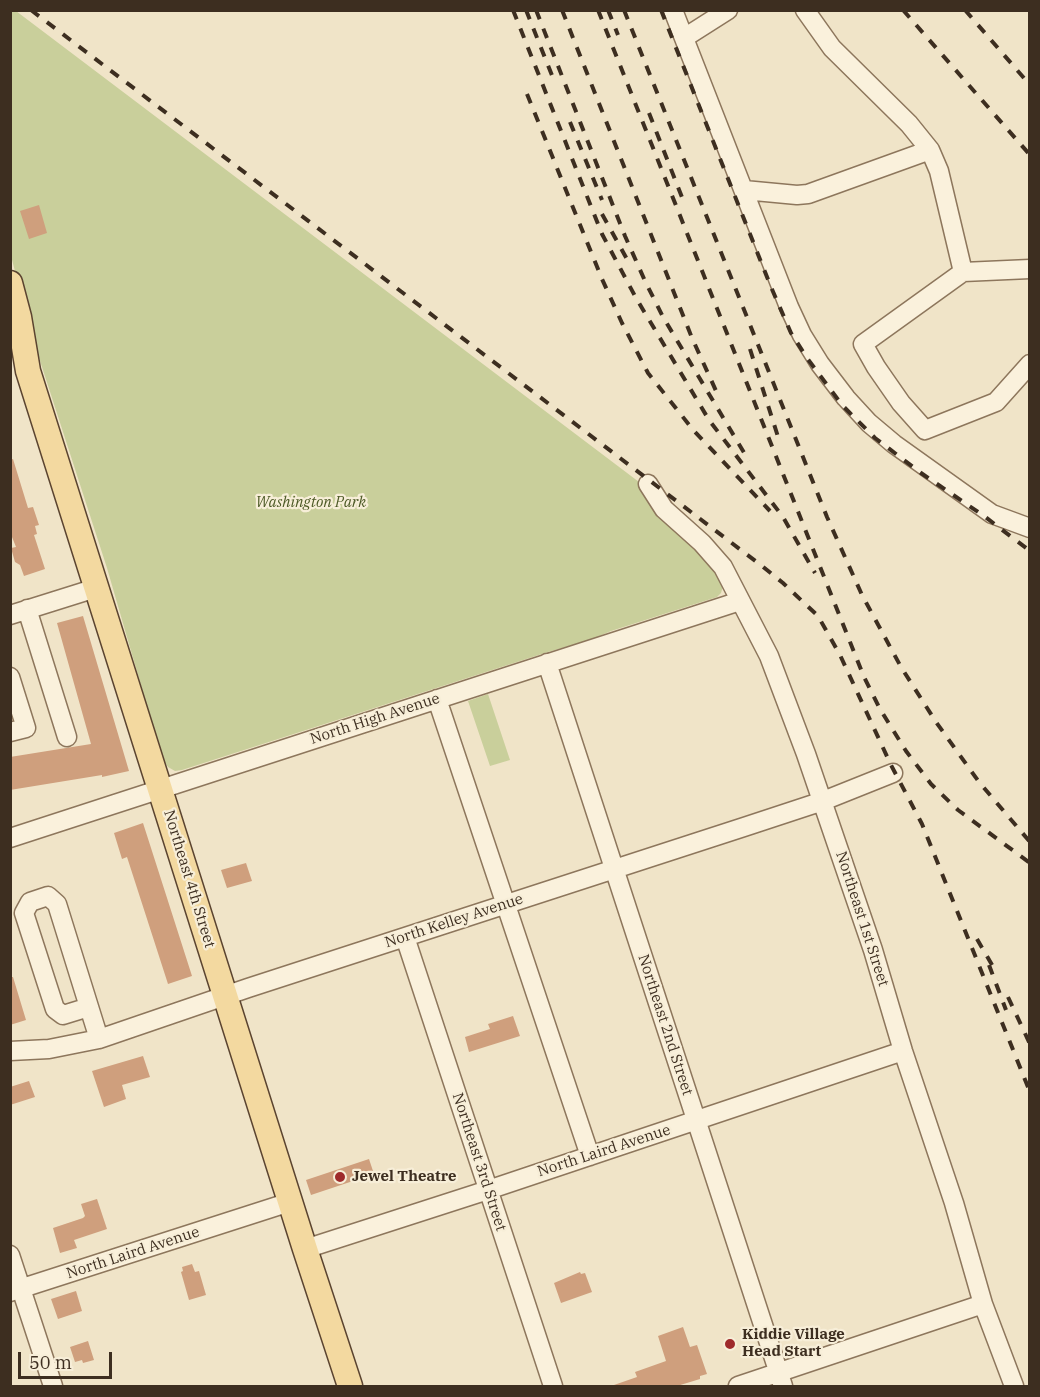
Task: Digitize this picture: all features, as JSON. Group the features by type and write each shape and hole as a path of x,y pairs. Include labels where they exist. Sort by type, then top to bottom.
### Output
{"main road":[{"name":"Northeast 4th Street","path":"10,283 20,317 28,371 350,1386"},
{"name":"Northeast 4th Street","path":"10,335 28,371"}],"street":[{"path":"673,10 789,307 802,334 846,398 869,423 894,444 992,514 1029,528"},
{"path":"684,38 728,10"},
{"path":"805,10 832,48 909,124 930,150 939,171 963,272"},
{"path":"744,190 808,194 930,150"},
{"path":"1029,269 963,272 863,344 895,394 925,430 996,402 1029,364"},
{"name":"Northeast 1st Street","path":"648,484 664,508 717,559 728,575 769,656 823,801 957,1214 983,1304 1014,1386"},
{"path":"67,737 19,612 96,588"},
{"name":"North High Avenue","path":"10,838 740,601"},
{"name":"Northeast 2nd Street","path":"547,663 781,1380"},
{"path":"10,677 26,728 10,732"},
{"path":"437,699 590,1156"},
{"name":"North Kelley Avenue","path":"10,1051 49,1049 99,1039 823,801 893,774"},
{"path":"89,1007 63,1015 55,1009 24,913 30,902 48,896 57,904 99,1039"},
{"name":"Northeast 3rd Street","path":"405,938 553,1386"},
{"name":"North Laird Avenue","path":"305,1249 903,1051"},
{"name":"North Laird Avenue","path":"16,1291 290,1202"},
{"path":"10,1255 16,1291 53,1386"},
{"path":"738,1386 781,1380 983,1304"}],"green space":[{"name":"Washington Park","path":"10,11 16,11 639,482 645,495 718,569 723,586 721,593 717,597 590,640 182,770 175,771 168,767 162,758 107,568 32,336 11,256"},
{"path":"488,694 510,760 490,766 468,701"}],"building":[{"path":"39,205 47,233 29,239 20,211"},
{"path":"13,459 28,508 33,507 39,525 35,526 37,534 34,535 45,569 24,576 20,565 15,562 11,548 16,547 10,532 10,460"},
{"path":"83,616 129,771 10,790 10,757 91,744 57,623"},
{"path":"143,823 192,976 168,984 127,857 122,859 114,833"},
{"path":"246,863 252,881 227,888 221,870"},
{"path":"10,977 13,977 26,1020 10,1025"},
{"path":"513,1016 520,1036 469,1052 465,1037 490,1029 488,1024"},
{"path":"143,1056 150,1077 122,1085 126,1099 104,1107 92,1071"},
{"path":"29,1081 35,1097 10,1105 10,1087"},
{"name":"Jewel Theatre","path":"369,1159 374,1174 311,1195 306,1180"},
{"path":"97,1199 107,1229 74,1240 77,1248 60,1253 53,1228 83,1218 85,1216 81,1204"},
{"path":"192,1264 195,1272 199,1271 206,1295 189,1300 181,1272 182,1267"},
{"path":"580,1272 585,1273 592,1292 561,1303 554,1283"},
{"path":"76,1291 82,1311 58,1319 51,1299"},
{"path":"683,1327 690,1347 697,1345 707,1374 700,1376 700,1379 677,1386 614,1385 637,1377 635,1372 666,1361 658,1336"},
{"path":"88,1341 94,1360 83,1363 82,1360 75,1362 70,1347"}],"railway":[{"path":"31,10 762,566 818,616 840,655 891,765 922,824 1030,1092"},
{"path":"513,10 602,234 636,298 709,420 783,517 815,573"},
{"path":"526,10 555,83"},
{"path":"536,10 645,281 663,317 749,461"},
{"path":"562,10 692,338 717,393"},
{"path":"598,10 864,677 880,709 906,751 931,784 958,810 1030,863"},
{"path":"608,10 618,35"},
{"path":"624,10 827,517 862,595 901,667 936,722 979,782 1030,842"},
{"path":"661,10 771,287 791,333 807,358 842,405 875,438 1030,551"},
{"path":"903,10 1030,155"},
{"path":"965,10 1030,85"},
{"path":"527,94 602,279 648,373 694,431 770,511"},
{"path":"649,113 685,205"},
{"path":"570,122 602,200"},
{"path":"602,214 628,261"},
{"path":"750,349 780,443"},
{"path":"977,939 995,970"},
{"path":"989,965 1006,1010"},
{"path":"1008,997 1030,1044"}],"place":[{"name":"Jewel Theatre","path":"340,1177"},
{"name":"Kiddie Village Head Start","path":"730,1344"}]}
